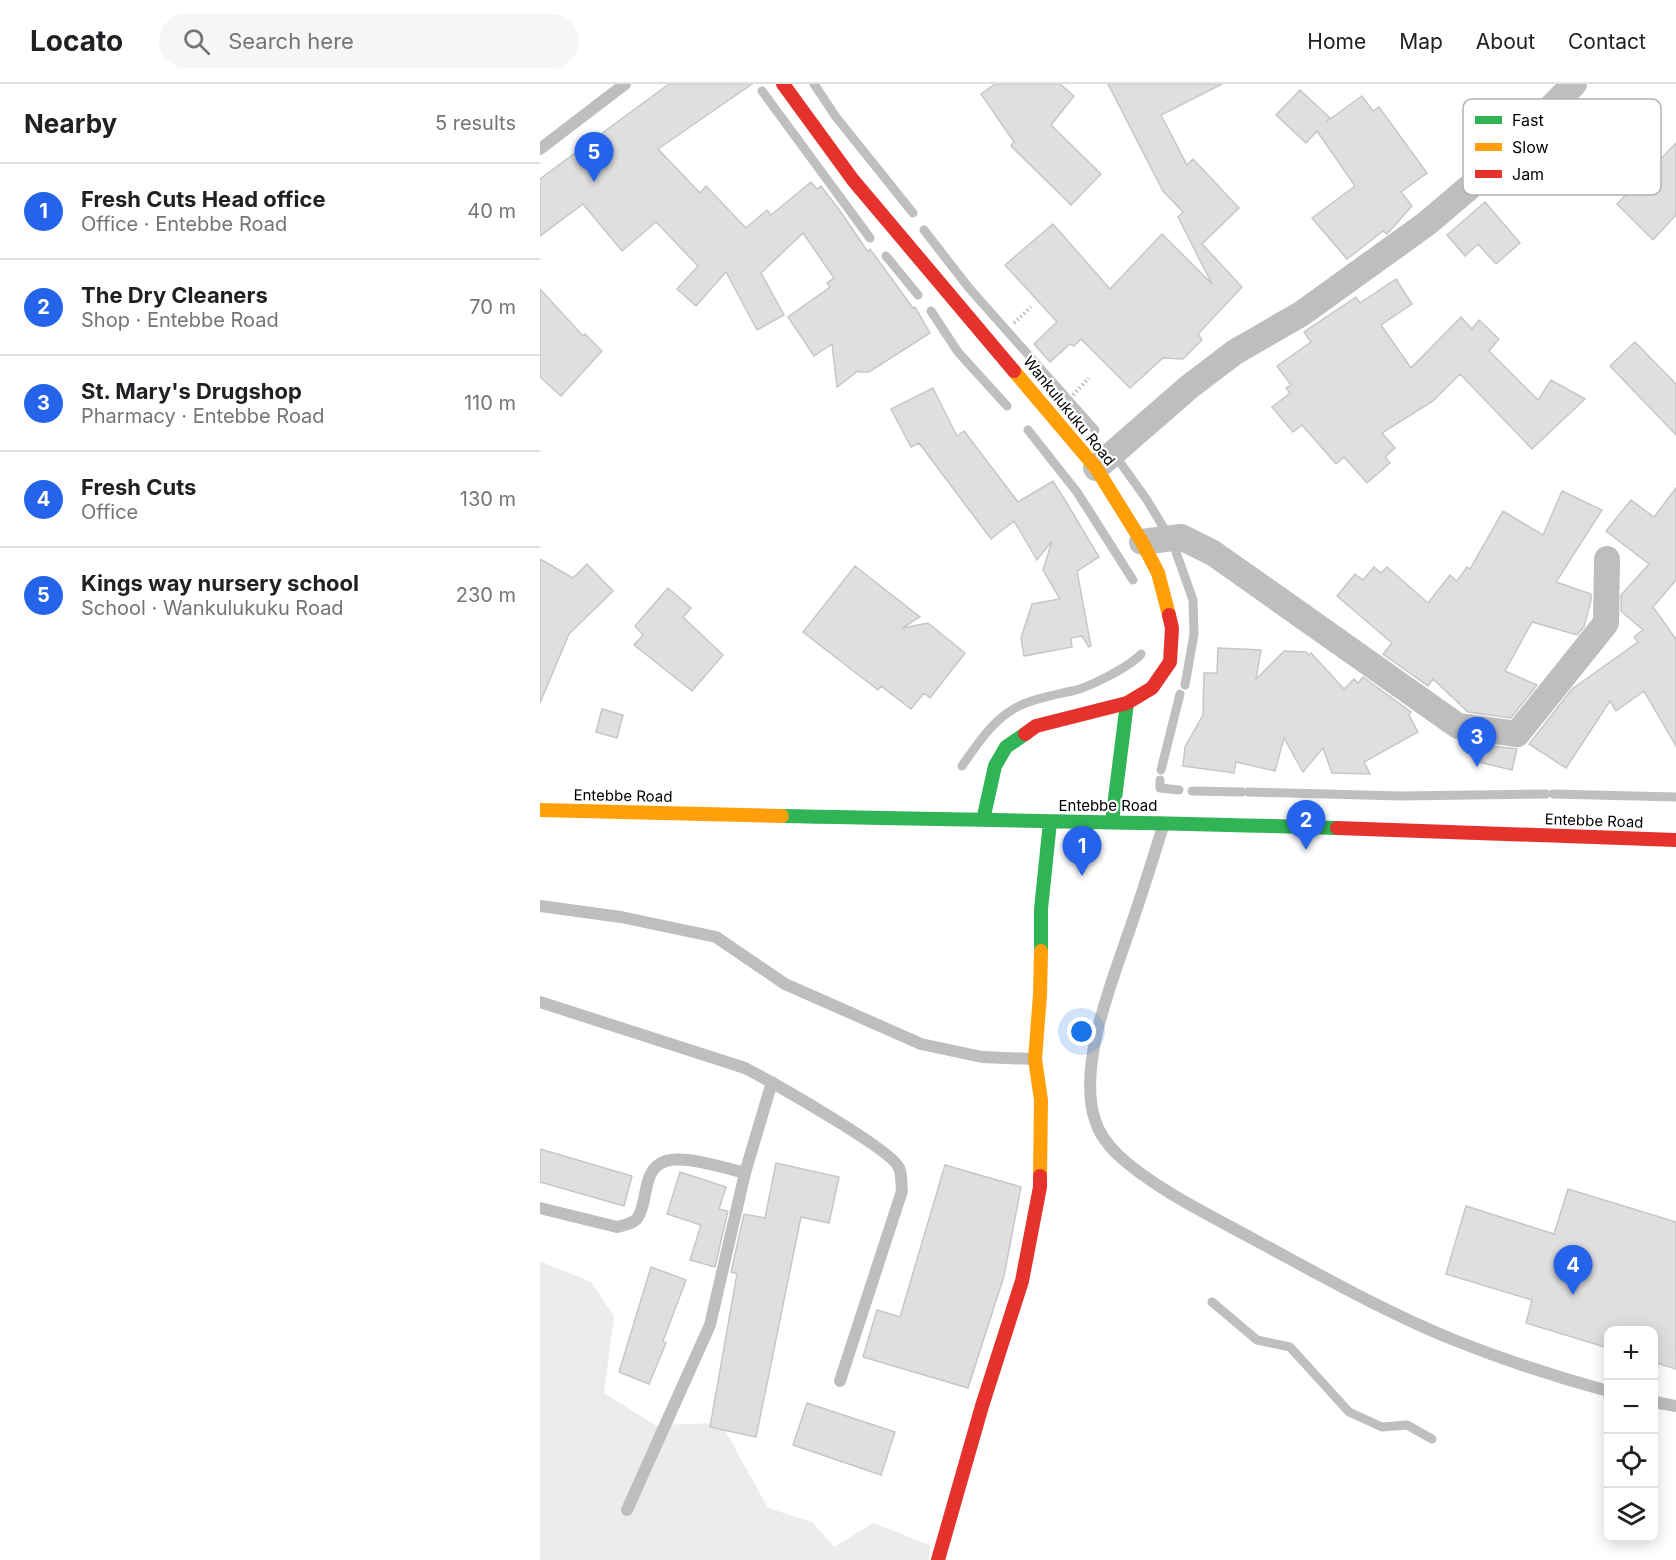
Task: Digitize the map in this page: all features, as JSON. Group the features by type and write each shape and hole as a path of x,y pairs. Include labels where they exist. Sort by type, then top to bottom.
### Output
{"main road":[{"name":"Wankulukuku Road","path":"783,84 853,180 1096,468 1142,542 1158,573 1167,603 1172,628 1170,662 1152,688 1127,704 1036,726 1006,747 995,765 983,820"},
{"path":"1112,822 1127,704"},
{"name":"Entebbe Road","path":"540,810 1050,822 1165,822 1676,840"},
{"path":"938,1560 982,1406 1022,1281 1040,1187 1041,1100 1035,1059 1040,995 1041,909 1050,822"}],"street":[{"path":"1559,99 1574,84"},
{"path":"1096,468 1189,387 1235,352 1301,314 1426,224 1463,193"},
{"path":"1142,542 1181,537 1213,552 1458,726 1517,734 1606,623 1607,559"}],"lane":[{"path":"540,149 625,84"},
{"path":"1165,822 1111,981 1099,1025 1089,1089 1095,1119 1103,1139 1118,1155 1155,1182 1207,1214 1383,1308 1454,1340 1559,1377 1604,1389"},
{"path":"540,906 621,917 716,937 785,984 921,1044 982,1057 1035,1059"},
{"path":"540,1002 745,1068 772,1082 882,1150 899,1166 902,1191 840,1381"},
{"path":"627,1510 710,1325 744,1173 772,1082"},
{"path":"540,1208 617,1227 638,1218 648,1178 660,1164 666,1161 699,1162 744,1173"},
{"path":"1658,1403 1676,1406"}],"path":[{"path":"1009,328 1031,307"},
{"path":"1071,397 1089,378"}],"shaded area":[{"path":"540,1261 591,1282 614,1316 604,1393 655,1425 721,1423 768,1508 812,1522 834,1547 873,1523 930,1545 929,1560 540,1560"}],"building":[{"path":"669,84 752,84 658,149 700,193 706,186 746,228 767,210 771,215 811,182 817,189 821,186 868,252 870,249 913,308 915,307 930,333 869,372 858,371 837,387 832,344 814,356 788,317 830,287 827,283 834,278 803,233 761,273 784,315 757,330 726,272 696,306 677,289 698,266 656,222 622,251 583,204 540,236 540,179"},
{"path":"995,84 1060,84 1074,96 1051,125 1101,174 1071,205 1011,146 1014,142 981,94"},
{"path":"1108,84 1222,84 1161,115 1187,165 1193,159 1239,208 1202,244 1242,287 1198,334 1202,340 1183,359 1163,358 1130,388 1081,339 1074,346 1070,344 1050,362 1034,344 1057,322 1005,265 1053,224 1110,289 1162,234 1212,284 1178,217 1183,212 1163,191"},
{"path":"1300,90 1330,118 1326,122 1362,96 1373,111 1379,107 1427,173 1401,192 1412,206 1387,234 1383,231 1347,259 1312,218 1355,186 1317,131 1306,143 1276,115"},
{"path":"1676,143 1676,215 1653,240 1617,204 1626,195 1661,195 1661,159"},
{"path":"1485,202 1520,243 1496,264 1478,244 1465,256 1447,235"},
{"path":"1396,279 1412,304 1381,325 1411,368 1461,317 1472,329 1479,320 1499,339 1489,351 1538,400 1551,380 1585,399 1532,449 1460,374 1433,401 1382,433 1395,448 1385,457 1390,463 1367,483 1344,457 1336,464 1302,425 1293,432 1272,407 1290,393 1286,388 1291,385 1277,366 1311,342 1304,332 1356,297 1360,303"},
{"path":"540,289 583,336 585,334 602,351 561,396 540,377"},
{"path":"1635,342 1676,384 1676,435 1610,366"},
{"path":"933,388 957,436 964,431 1018,502 1053,481 1065,500 1099,557 1077,571 1091,646 1089,647 1082,636 1071,638 1072,647 1024,656 1021,638 1032,604 1060,599 1043,570 1052,541 1037,560 1014,521 991,539 919,443 911,447 891,409"},
{"path":"1676,488 1676,580 1653,607 1676,639 1676,746 1644,691 1616,711 1610,701 1566,768 1529,744 1572,689 1638,642 1634,637 1643,630 1621,611 1621,595 1649,564 1606,531 1631,500 1654,517"},
{"path":"1562,491 1602,510 1556,582 1591,594 1591,600 1584,627 1577,635 1532,622 1505,671 1537,685 1511,718 1468,712 1433,679 1428,686 1383,654 1392,643 1337,596 1355,574 1363,580 1374,567 1381,573 1387,567 1428,603 1450,575 1457,581 1467,567 1470,569 1503,511 1543,535"},
{"path":"540,559 573,578 587,564 613,591 569,634 540,703"},
{"path":"855,566 920,617 902,628 928,623 965,653 930,698 924,693 911,709 881,686 878,690 803,632"},
{"path":"668,588 691,608 683,617 723,655 692,691 634,645 643,635 635,626"},
{"path":"1218,648 1261,650 1256,679 1284,651 1306,652 1308,655 1311,653 1344,689 1354,679 1358,683 1363,677 1411,712 1409,715 1418,732 1364,762 1370,774 1332,773 1323,748 1303,772 1284,738 1275,771 1236,762 1234,773 1183,766 1185,747 1203,715 1204,673 1217,673"},
{"path":"602,709 623,715 617,738 596,732"},
{"path":"1483,745 1517,749 1512,770 1479,762"},
{"path":"540,1149 632,1176 624,1206 540,1182"},
{"path":"776,1163 839,1177 829,1223 801,1217 756,1437 710,1427 737,1274 731,1272 744,1214 765,1218"},
{"path":"945,1165 1021,1187 1004,1276 968,1388 863,1357 877,1310 900,1317"},
{"path":"680,1172 726,1187 719,1209 728,1211 715,1267 690,1260 701,1225 667,1214"},
{"path":"1568,1189 1676,1222 1676,1369 1658,1364 1658,1326 1604,1326 1604,1347 1526,1323 1532,1300 1446,1274 1466,1206 1554,1234"},
{"path":"651,1267 686,1280 663,1341 666,1343 649,1384 619,1372"},
{"path":"807,1403 895,1432 881,1475 793,1445"}],"waterway":[{"path":"814,84 836,117 913,213"},
{"path":"762,91 870,238"},
{"path":"924,230 969,288 1095,430"},
{"path":"886,256 918,295"},
{"path":"931,311 958,352 1007,406"},
{"path":"1028,430 1077,492 1133,580"},
{"path":"1117,458 1165,530"},
{"path":"1176,552 1193,600 1194,634 1185,685"},
{"path":"962,766 987,732 1010,711 1032,701 1088,686 1119,670 1141,654"},
{"path":"1161,770 1180,694"},
{"path":"1160,780 1160,788 1179,790"},
{"path":"1192,791 1242,792"},
{"path":"1248,792 1401,796 1546,794"},
{"path":"1553,794 1676,797"},
{"path":"1212,1302 1257,1340 1290,1347 1349,1412 1382,1427 1407,1425 1432,1439"}],"traffic: fast":[{"path":"1112,822 1127,703"},
{"path":"983,820 995,766 1006,747 1025,734"},
{"path":"782,816 1337,828"},
{"path":"1041,951 1041,909 1050,822"}],"traffic: slow":[{"path":"1014,371 1096,468 1142,542 1158,573 1169,615"},
{"path":"540,810 782,816"},
{"path":"1040,1176 1041,1100 1035,1059 1041,951"}],"traffic: jam":[{"path":"783,84 853,180 1014,371"},
{"path":"1025,734 1036,726 1127,703 1152,688 1170,662 1172,628 1169,615"},
{"path":"1337,828 1676,840"},
{"path":"938,1560 982,1406 1022,1281 1040,1187 1040,1176"}],"place":[{"name":"Kings way nursery school","path":"594,182"},
{"name":"St. Mary's Drugshop","path":"1477,767"},
{"name":"The Dry Cleaners","path":"1306,850"},
{"name":"Fresh Cuts Head office","path":"1082,876"},
{"name":"Fresh Cuts","path":"1573,1295"}]}
